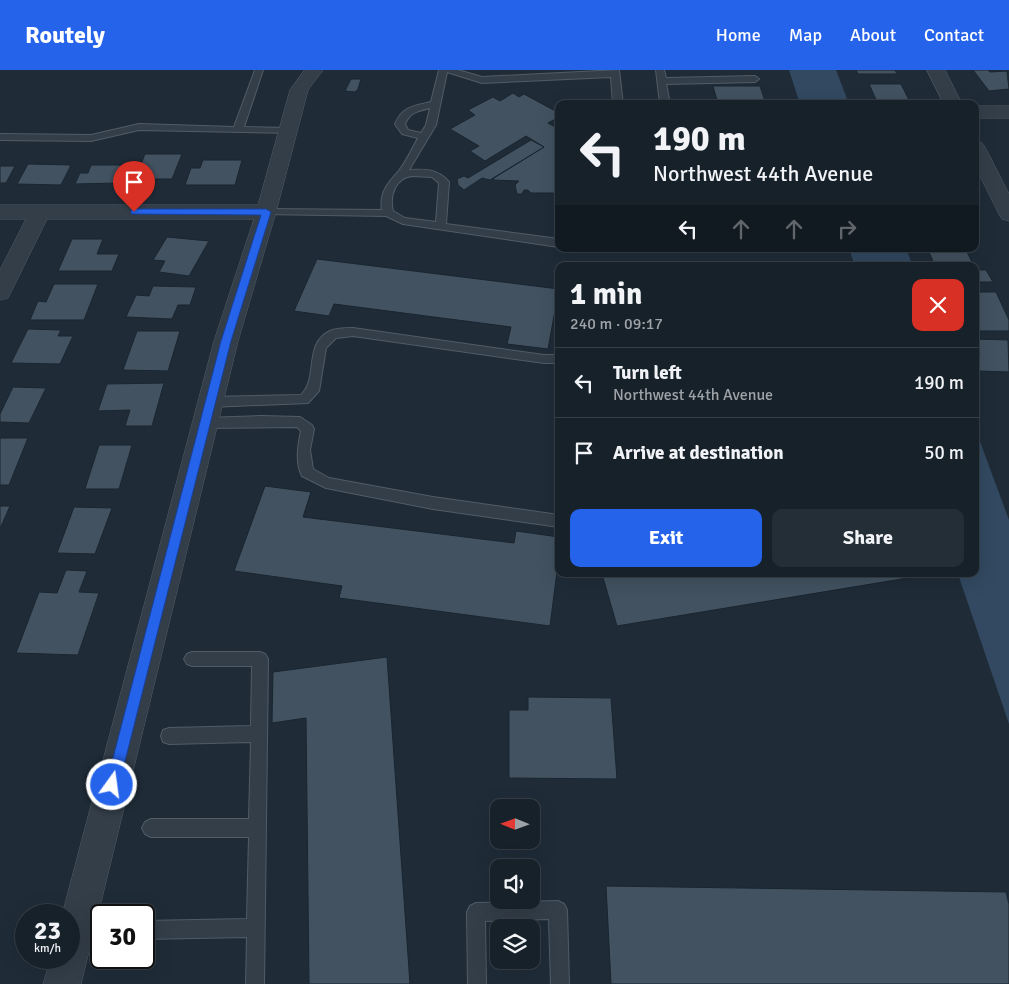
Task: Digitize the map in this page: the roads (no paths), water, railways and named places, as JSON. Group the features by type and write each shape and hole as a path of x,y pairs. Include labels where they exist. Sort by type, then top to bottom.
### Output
{"street":[{"path":"80,914 226,341 266,212 299,90 314,70"},
{"path":"936,70 951,100"},
{"path":"979,112 1009,112"},
{"path":"979,155 1009,214"},
{"path":"0,212 266,212"},
{"path":"0,292 40,212"},
{"path":"62,984 66,969"}],"lane":[{"path":"238,130 259,70"},
{"path":"388,213 385,203 392,180 402,173 431,125 443,70"},
{"path":"449,70 482,80 615,72 618,100"},
{"path":"660,70 664,100"},
{"path":"662,81 755,79"},
{"path":"424,137 405,132 400,124 404,115 436,104"},
{"path":"0,137 91,138 139,126 288,131"},
{"path":"402,173 435,174 444,182 441,226"},
{"path":"266,212 388,213 404,221 555,242"},
{"path":"208,413 304,400 313,391 320,346 333,334 353,332 555,359"},
{"path":"208,413 261,421 300,422 308,429 304,450 307,472 326,484 433,503 555,520"},
{"path":"192,659 260,659 255,984"},
{"path":"169,736 259,734"},
{"path":"151,828 257,828"},
{"path":"477,984 476,912 558,910 560,984"},
{"path":"155,930 256,928"}],"water":[{"path":"789,70 836,70 847,100 799,100"},
{"path":"850,252 907,252 911,262 854,262"},
{"path":"979,439 1009,520 1009,724 959,577 979,577"}]}
